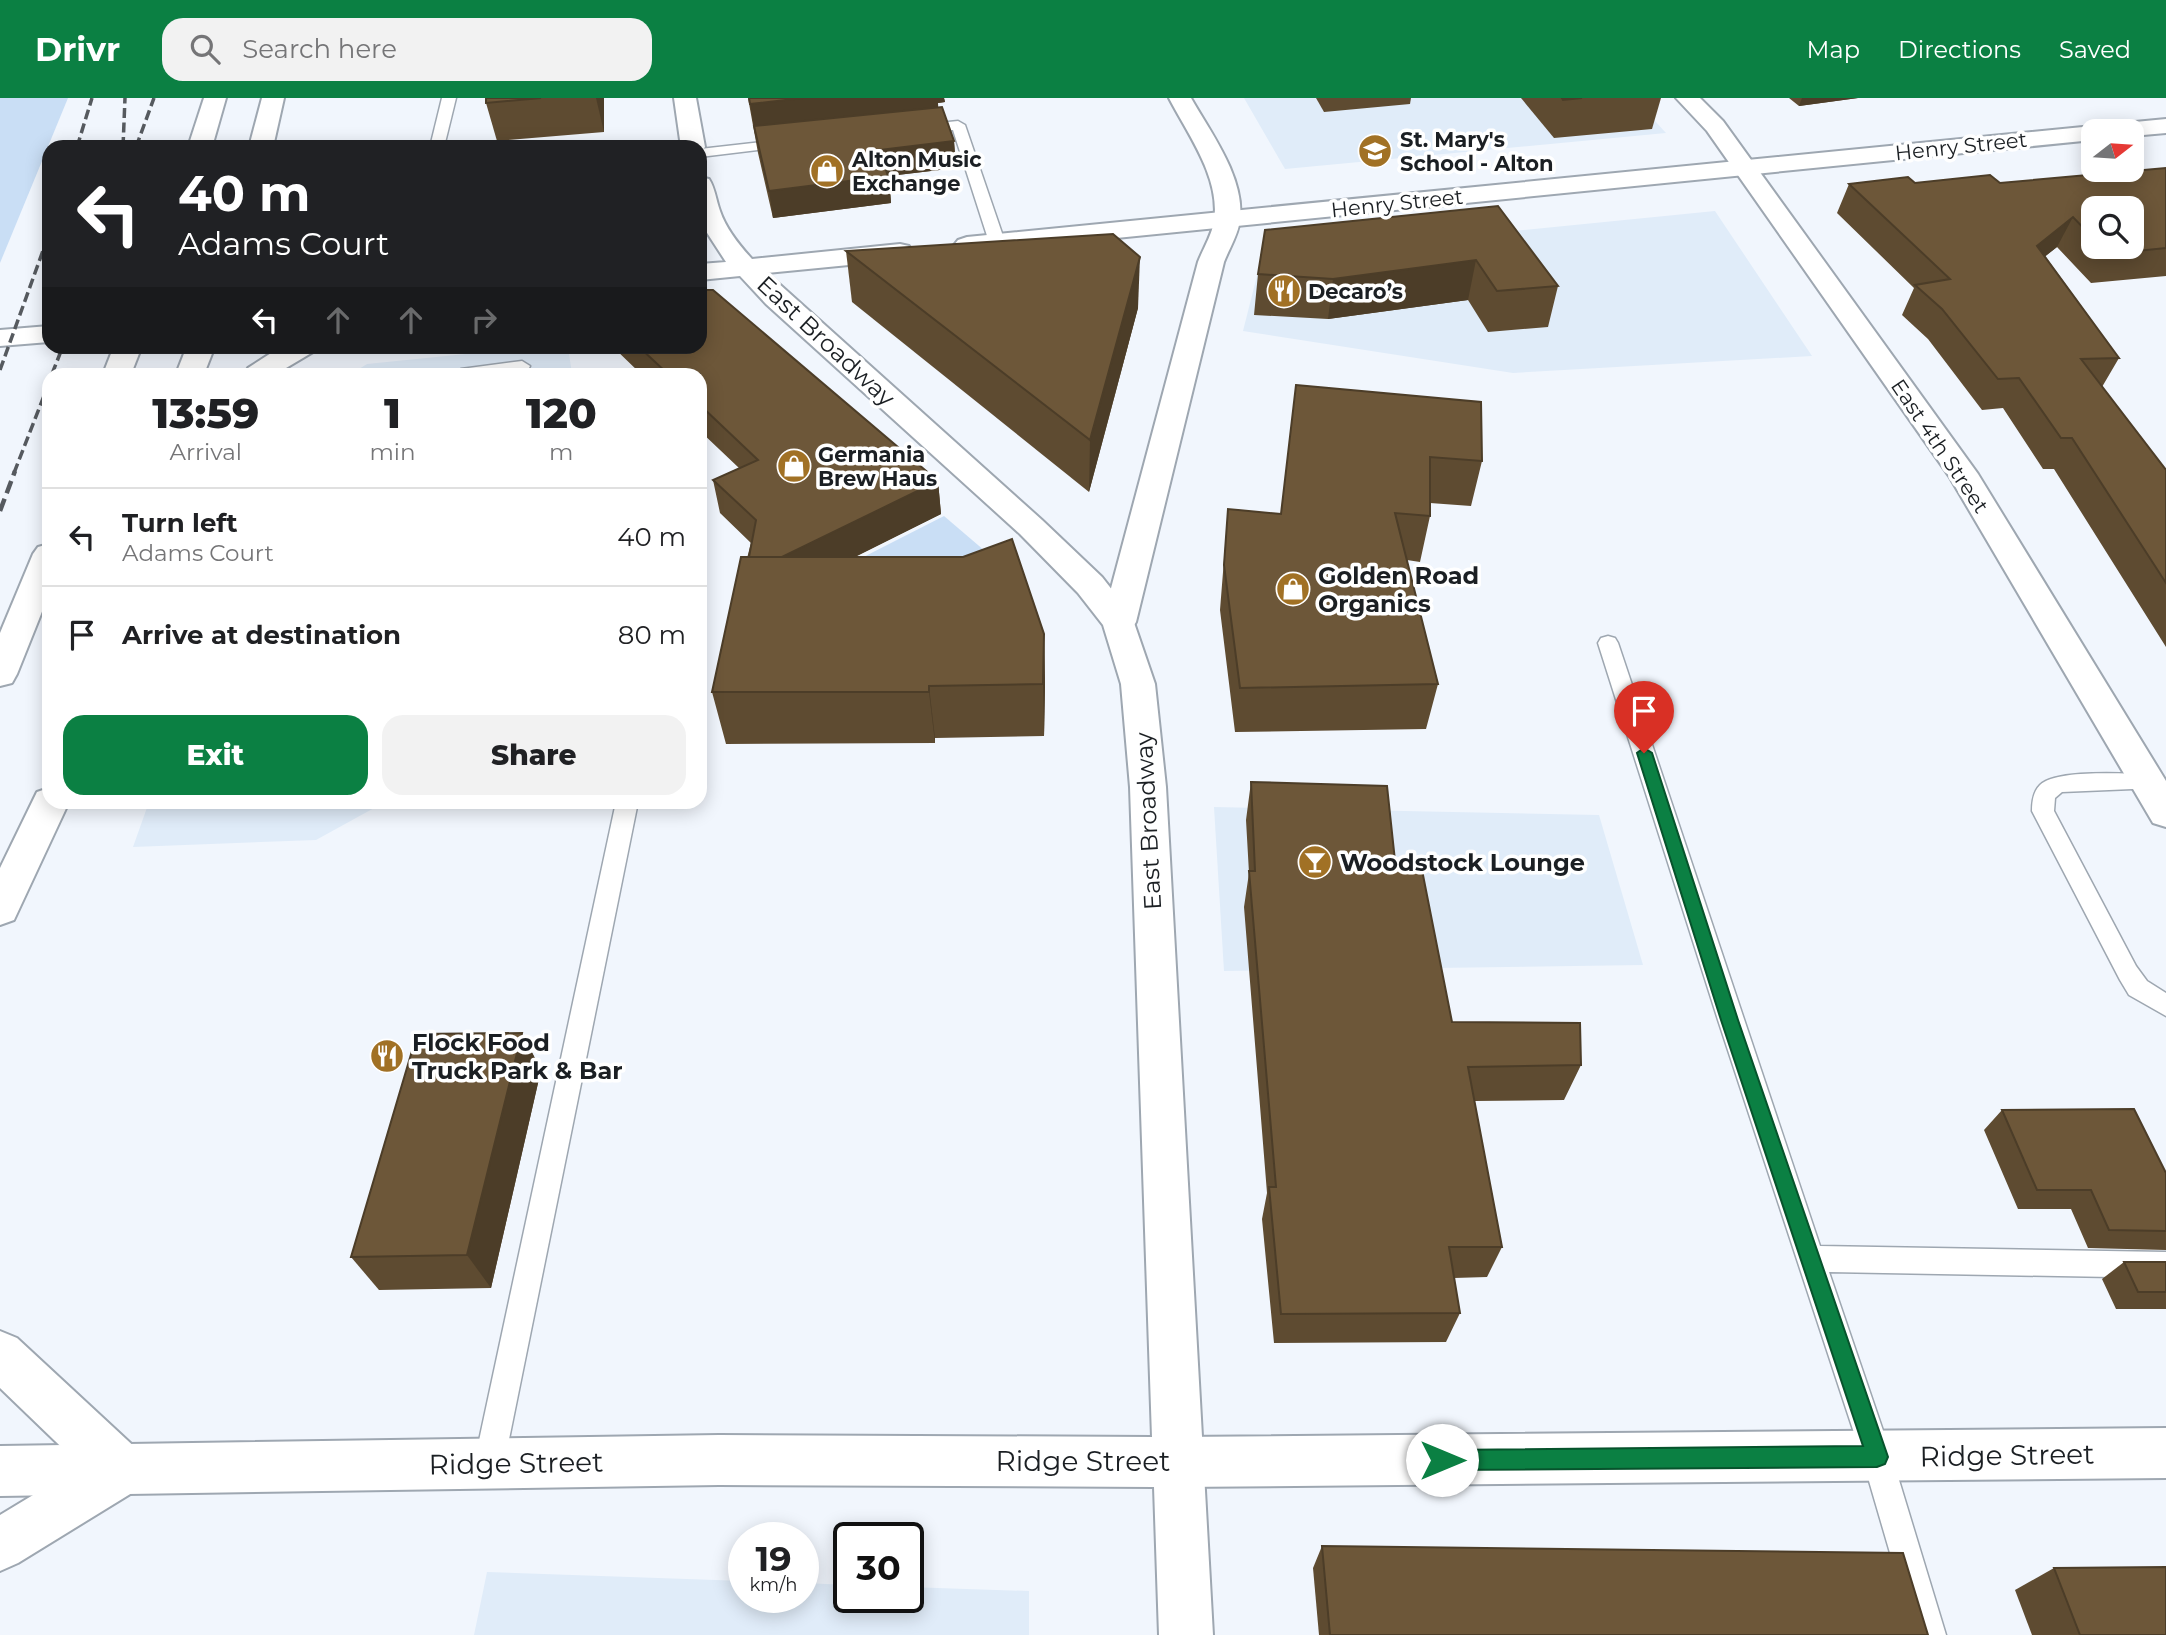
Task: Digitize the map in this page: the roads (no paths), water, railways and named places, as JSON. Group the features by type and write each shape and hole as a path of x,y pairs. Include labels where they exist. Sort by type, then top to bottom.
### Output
{"main road":[{"path":"202,140 215,98"},
{"path":"263,140 273,98"},
{"path":"685,98 692,140"},
{"path":"1119,622 1211,262 1227,220 1226,194 1215,165 1180,98"},
{"name":"East 4th Street","path":"1688,98 1715,126 1963,474 2166,813"},
{"path":"2144,128 2166,126"},
{"name":"Henry Street","path":"707,271 2081,134"},
{"name":"East Broadway","path":"707,210 731,252 776,298 1031,527 1090,585 1119,622 1138,684 1148,787 1186,1635"},
{"path":"0,338 42,335"},
{"path":"268,368 290,354"},
{"path":"0,674 42,571"},
{"path":"0,909 47,809"},
{"path":"0,1355 122,1470 0,1545"},
{"name":"Ridge Street","path":"0,1471 719,1460 1178,1462 2166,1453"}],"lane":[{"path":"439,140 449,98"},
{"path":"903,131 958,125 997,243"},
{"path":"707,152 808,141"},
{"path":"507,368 522,366"},
{"path":"1608,643 1730,1020 1877,1457 1930,1635"},
{"path":"2148,782 2060,784 2048,789 2042,798 2043,811 2119,958 2138,988 2166,1006"},
{"path":"489,1464 626,809"},
{"path":"1812,1259 2166,1265"}],"railway":[{"path":"79,140 92,98"},
{"path":"123,140 125,98"},
{"path":"139,140 154,98"},
{"path":"0,370 42,253"},
{"path":"54,368 60,354"},
{"path":"14,473 42,401"},
{"path":"0,511 15,471"}],"place":[{"name":"St. Mary's School - Alton","path":"1375,151"},
{"name":"Alton Music Exchange","path":"827,171"},
{"name":"Decaro’s","path":"1284,291"},
{"name":"Germania Brew Haus","path":"794,466"},
{"name":"Golden Road Organics","path":"1293,589"},
{"name":"Woodstock Lounge","path":"1315,862"},
{"name":"Flock Food Truck Park & Bar","path":"387,1056"}]}
